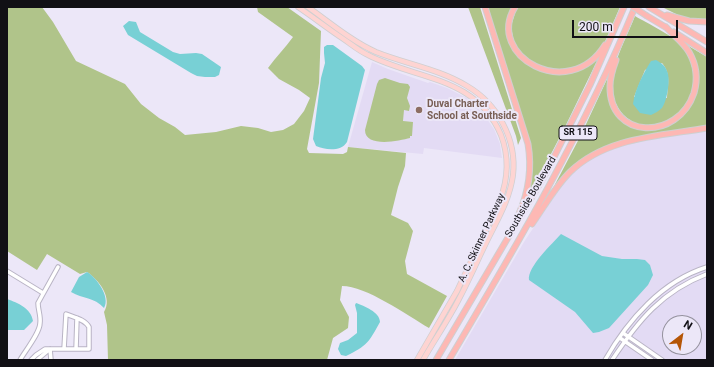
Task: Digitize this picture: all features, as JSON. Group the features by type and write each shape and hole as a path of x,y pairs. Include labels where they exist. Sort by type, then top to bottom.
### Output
{"highway":[{"path":"484,7 526,137 529,152 530,171 527,193 510,234"},
{"path":"515,7 511,15 509,28 514,45 520,55 529,63 540,69 552,72 571,71 581,68 591,62 600,53 616,25"},
{"name":"Southside Boulevard","path":"436,360 533,196 558,150 590,85 624,7"},
{"path":"634,7 707,53"},
{"name":"Southside Boulevard","path":"449,360 512,255 577,135 626,30 634,7"},
{"path":"651,8 684,20 707,22"},
{"path":"651,8 707,42"},
{"path":"626,30 612,74 610,86 612,101 618,113 627,121 642,128 654,128 667,124 679,116 689,105 696,86 695,70 691,56 685,46 666,27"},
{"path":"512,255 561,182 575,167 590,156 601,150 623,142 707,128"}],"main road":[{"name":"A. C. Skinner Parkway","path":"298,7 367,55 447,83 474,98 487,111 500,134 505,152 506,176 498,206 457,291 417,360"},
{"name":"A. C. Skinner Parkway","path":"308,7 371,50 457,80 480,94 493,108 506,131 512,150 513,162 513,177 509,194 464,289 423,360"},
{"path":"506,176 513,177"}],"street":[{"path":"20,360 38,330 40,321 38,303 58,267"},
{"path":"605,360 623,333 654,296 684,277 707,267"},
{"path":"7,272 43,293"},
{"path":"612,360 644,317 659,302 687,283 707,274"},
{"path":"31,360 45,349 64,349 76,349 89,349 89,327 86,322 66,314 64,349"},
{"path":"76,349 77,318"},
{"path":"623,333 662,360"},
{"path":"620,338 652,360"},
{"path":"37,360 50,349"},
{"path":"50,349 51,360"}],"shaded area":[{"name":"Duval Charter School at Southside","path":"372,62 428,83 430,82 447,88 467,98 482,112 494,129 500,144 502,158 424,148 423,154 348,147"},
{"path":"707,130 707,360 455,360 524,242 568,177 583,163 599,153 637,141"}],"green space":[{"path":"7,7 42,7 53,22 76,61 125,84 141,104 185,135 216,132 241,126 258,128 271,132 283,130 294,124 304,111 310,98 279,79 268,68 293,37 258,12 257,7 287,7 321,31 319,83 307,149 309,153 343,154 347,152 348,147 406,153 405,166 391,215 408,223 413,231 405,261 407,274 447,296 429,328 374,296 352,287 342,286 340,300 349,317 348,328 333,338 327,360 108,360 107,325 104,312 107,301 106,295 100,284 92,275 87,272 80,274 47,254 37,270 7,251"},
{"path":"468,7 480,7 521,138 518,145 516,136"},
{"path":"486,7 513,7 510,39 526,60 536,69 560,74 567,73 580,70 598,59 528,198 532,164"},
{"path":"517,7 620,7 604,44 590,61 566,71 542,68 524,57 514,43 511,26"},
{"path":"662,7 707,7 707,20 684,18"},
{"path":"635,16 678,42 688,55 692,65 693,85 691,95 686,104 680,113 671,120 651,127 633,122 621,112 614,100 612,85 616,63","holes":["662,63 668,75 667,98 634,97 645,70"]},
{"path":"687,45 707,57 707,127 621,141 595,152 550,194 581,135 608,77 616,113 635,126 642,129 653,130 664,128 683,116 695,97 698,86 696,63"},
{"path":"385,78 408,84 410,87 407,98 410,106 409,111 404,110 403,121 413,122 412,136 410,136 410,138 398,141 383,142 370,139 366,136 365,130 377,84 379,80"}],"water":[{"path":"129,21 136,22 140,32 173,52 180,54 202,54 221,67 219,75 215,77 205,77 197,76 191,73 128,35 123,26"},
{"path":"327,45 333,45 362,66 365,70 347,142 337,149 316,146 313,139 321,78 325,63 324,47"},
{"path":"656,60 664,66 669,79 664,105 651,115 640,113 633,104 637,87 651,61"},
{"path":"561,234 602,256 645,260 650,265 653,275 648,285 609,328 593,333 575,312 529,280 529,275 536,262"},
{"path":"87,272 102,288 106,298 104,308 92,300 71,292 79,277"},
{"path":"7,299 27,309 32,316 33,321 24,330 7,330"},
{"path":"356,303 375,312 380,322 367,343 346,356 341,355 338,349 340,343 348,340 357,333"}],"place":[{"name":"Duval Charter School at Southside","path":"419,110"}]}
